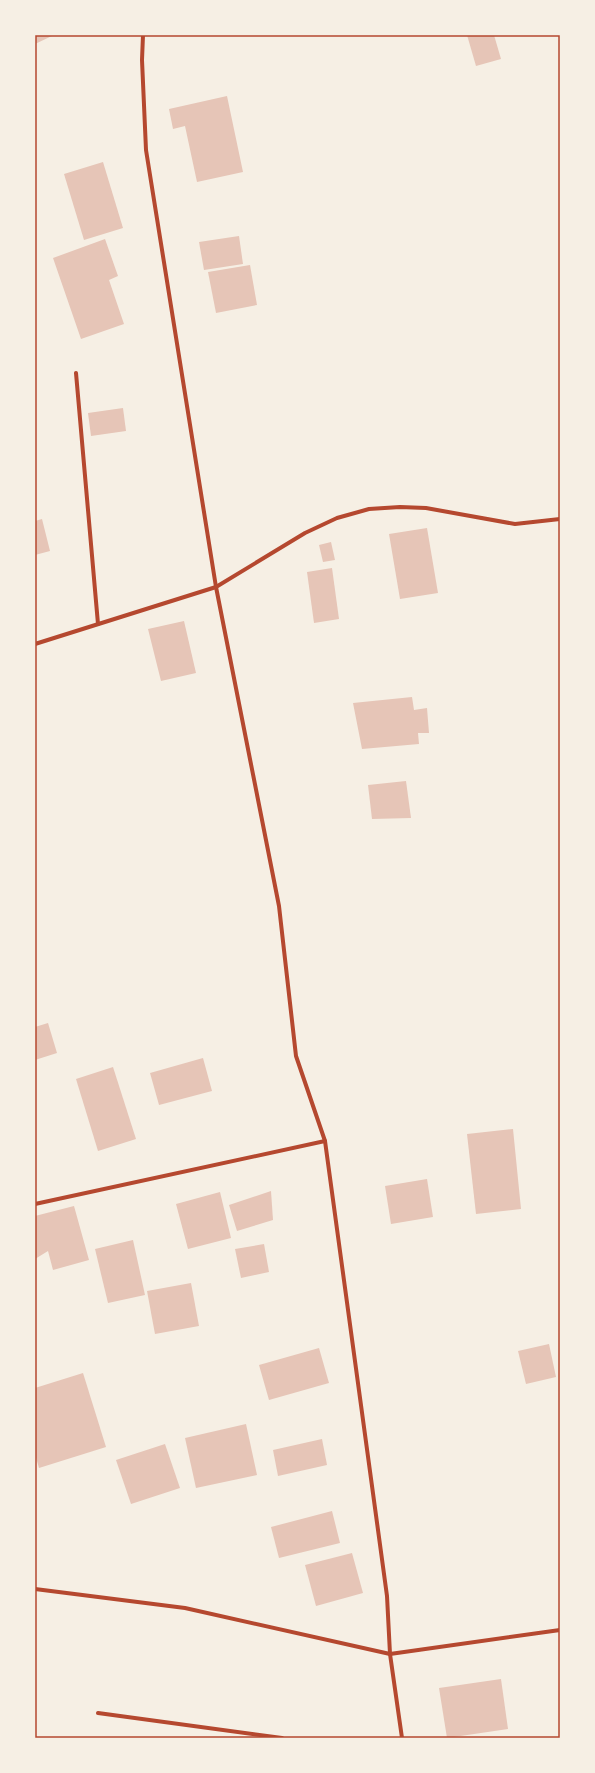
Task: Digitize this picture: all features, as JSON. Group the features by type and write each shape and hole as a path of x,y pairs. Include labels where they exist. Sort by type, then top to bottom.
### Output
{"street":[{"path":"143,35 142,60 146,150 216,587 279,906 296,1056 325,1141 387,1596 390,1654 402,1738"},
{"path":"76,373 98,624"},
{"path":"35,644 216,587 305,533 337,518 369,509 400,507 426,508 515,524 560,519"},
{"path":"35,1204 325,1141"},
{"path":"35,1588 184,1608 390,1654 560,1630"},
{"path":"98,1713 282,1738"}],"building":[{"path":"35,35 54,35 35,44"},
{"path":"467,35 494,35 501,59 476,66"},
{"path":"227,96 243,172 197,182 185,126 173,129 169,109"},
{"path":"103,162 123,228 84,240 64,174"},
{"path":"239,236 243,264 204,270 199,242"},
{"path":"105,239 118,276 109,280 124,324 81,339 53,258"},
{"path":"250,265 257,305 216,313 208,272"},
{"path":"123,408 126,431 91,436 88,413"},
{"path":"42,519 50,551 35,555 35,521"},
{"path":"427,528 438,593 400,599 389,534"},
{"path":"331,542 335,560 323,562 319,545"},
{"path":"332,568 339,619 314,623 307,572"},
{"path":"184,621 196,673 161,681 148,629"},
{"path":"412,697 414,710 427,708 429,733 418,733 419,744 362,749 353,703"},
{"path":"406,781 411,818 372,819 368,785"},
{"path":"48,1023 57,1053 35,1060 35,1027"},
{"path":"203,1058 212,1091 159,1105 150,1073"},
{"path":"113,1067 136,1139 98,1151 76,1079"},
{"path":"513,1129 521,1209 476,1214 467,1134"},
{"path":"427,1179 433,1217 391,1224 385,1186"},
{"path":"271,1191 273,1220 237,1231 229,1205"},
{"path":"220,1192 231,1238 188,1249 176,1204"},
{"path":"74,1206 89,1260 53,1270 48,1251 35,1259 35,1216"},
{"path":"133,1240 145,1295 108,1303 95,1249"},
{"path":"264,1244 269,1272 241,1278 235,1249"},
{"path":"191,1283 199,1326 155,1334 147,1291"},
{"path":"549,1344 556,1377 526,1384 518,1351"},
{"path":"319,1348 329,1383 269,1400 259,1365"},
{"path":"83,1373 106,1447 39,1468 35,1454 35,1388"},
{"path":"246,1424 257,1475 196,1488 185,1438"},
{"path":"322,1439 327,1465 278,1476 273,1450"},
{"path":"165,1444 180,1488 131,1504 116,1460"},
{"path":"332,1511 340,1543 279,1558 271,1527"},
{"path":"352,1553 363,1593 316,1606 305,1565"},
{"path":"501,1679 508,1729 447,1738 439,1688"}]}
